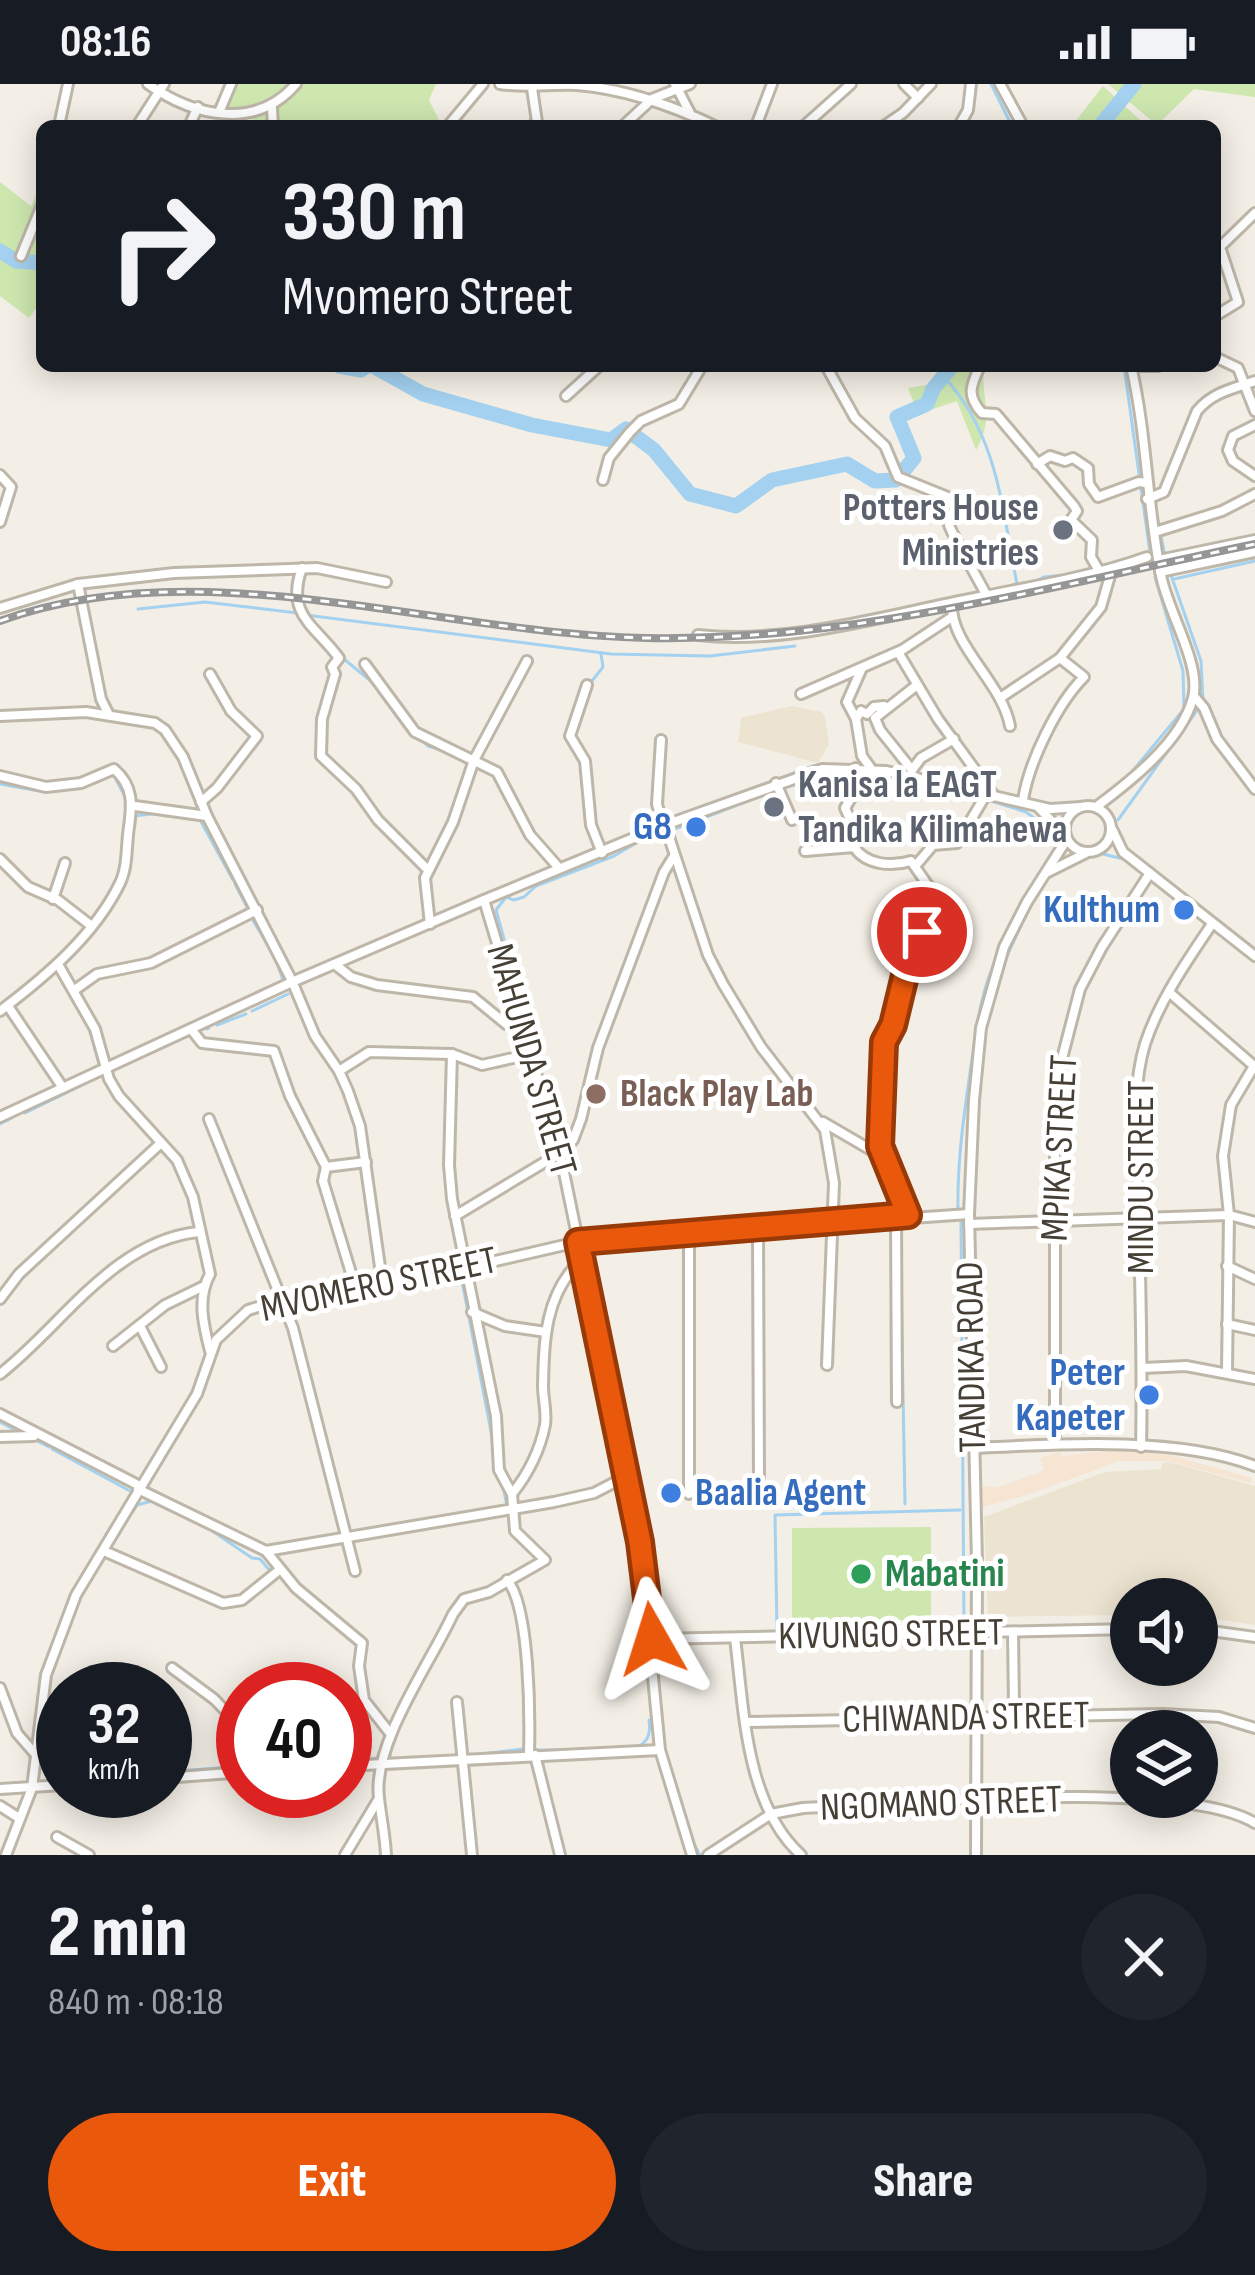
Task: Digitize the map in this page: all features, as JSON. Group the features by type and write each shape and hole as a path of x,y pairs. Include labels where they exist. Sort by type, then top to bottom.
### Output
{"street":[{"path":"60,120 68,84"},
{"path":"148,84 213,114 230,89"},
{"path":"220,110 239,114 272,108 296,84"},
{"path":"454,120 483,84"},
{"path":"505,84 532,88 569,84 652,99 702,120"},
{"path":"629,120 652,99 690,84"},
{"path":"758,120 772,84"},
{"path":"820,120 851,84"},
{"path":"904,84 918,98"},
{"path":"891,120 931,84"},
{"path":"962,120 971,84"},
{"path":"1000,84 1020,120"},
{"path":"676,86 690,114"},
{"path":"646,87 652,99"},
{"path":"140,120 162,88"},
{"path":"532,88 538,112 535,120"},
{"path":"230,89 239,114"},
{"path":"191,120 198,107"},
{"path":"272,108 273,120"},
{"path":"230,120 239,114"},
{"path":"1221,246 1253,219"},
{"path":"21,256 36,220"},
{"path":"1221,251 1238,302 1221,312"},
{"path":"1221,277 1227,274"},
{"path":"1221,360 1238,368 1250,383 1255,411"},
{"path":"566,397 593,372"},
{"path":"603,480 609,458 630,432 679,404 698,372"},
{"path":"829,372 855,418 885,446 898,477 956,500 949,525 987,596"},
{"path":"978,372 970,390 973,402 982,413 996,414 1076,509 1071,520 1092,540 1091,557 1101,574"},
{"path":"0,1117 292,982 484,900 664,825 822,769 910,773 1036,806 1096,807 1124,787 1174,733 1194,696 1193,674 1160,572 1132,372"},
{"path":"1148,500 1165,492 1204,403 1216,393 1250,383"},
{"path":"1255,424 1233,436 1228,450 1233,461 1255,476"},
{"path":"1036,464 1050,456 1080,461 1088,468 1089,484 1098,497 1146,483"},
{"path":"0,475 10,487 0,522"},
{"path":"1155,532 1222,511 1255,494"},
{"path":"1159,560 1255,540"},
{"path":"1160,572 1255,552"},
{"path":"698,635 793,632 1101,574 1147,557"},
{"path":"302,568 296,585 299,613 339,658 332,666 336,672 322,719 321,756 428,870"},
{"path":"0,608 78,584 174,573 302,568 386,582"},
{"path":"1000,698 1060,658 1101,607 1112,569"},
{"path":"78,584 101,699 109,715"},
{"path":"952,604 952,616 1000,698 1010,726"},
{"path":"801,694 898,652 952,616"},
{"path":"898,652 990,793"},
{"path":"1024,802 1031,769 1056,714 1084,677 1060,658"},
{"path":"430,924 424,888 428,870 453,822 474,760 527,661"},
{"path":"365,664 415,732 501,776 530,835 560,869"},
{"path":"862,668 847,702 856,719 864,760 877,770"},
{"path":"201,802 218,788 257,736 231,711 210,674"},
{"path":"587,685 570,736 585,760 591,825 602,853"},
{"path":"910,773 875,718 917,685"},
{"path":"1194,696 1217,739 1255,789"},
{"path":"856,719 861,711 867,714 885,706"},
{"path":"0,716 62,712 160,725 182,757 315,1036 339,1071 360,1126 382,1281"},
{"path":"910,773 922,758 954,739"},
{"path":"661,740 657,804 708,955 760,1047 822,1121 883,1156 908,1215"},
{"path":"854,847 858,837 845,808 856,790 856,768"},
{"path":"0,776 46,787 81,783 114,770 122,776 135,806 120,883 59,966 4,1008 63,1088"},
{"path":"776,783 792,820"},
{"path":"1108,816 1124,787"},
{"path":"854,847 859,856 879,863 916,864 933,845 957,843 990,793"},
{"path":"135,806 207,816"},
{"path":"1036,806 1058,824 1075,849 1123,851"},
{"path":"1066,838 1067,819 1081,807"},
{"path":"1096,807 1108,816 1123,851 1255,956"},
{"path":"1044,873 1092,852 1110,839 1112,830"},
{"name":"TANDIKA ROAD","path":"976,1855 978,1633 969,1219 974,1100 985,1010 1004,947 1066,838"},
{"path":"805,851 854,847"},
{"path":"455,1216 560,1153 573,1140 598,1048 664,872 675,855"},
{"path":"0,859 28,887 91,924"},
{"path":"53,898 65,863"},
{"path":"883,1156 884,1042 893,1025 908,963 938,898 916,864"},
{"name":"MPIKA STREET","path":"1054,1444 1055,1100 1072,1011 1102,947 1150,873"},
{"name":"MAHUNDA STREET","path":"484,900 560,1153 640,1542 660,1750 692,1855"},
{"path":"76,989 97,974 151,963 257,910"},
{"name":"MINDU STREET","path":"1141,1447 1140,1067 1145,1044 1170,993 1212,924"},
{"path":"59,966 95,1029 119,1096 178,1160 188,1184 210,1274 202,1287 210,1352"},
{"path":"337,966 364,982 473,997 506,1024 521,1019"},
{"path":"1170,993 1254,1066 1226,1119 1227,1372"},
{"path":"191,1029 202,1043 274,1051 290,1096 326,1167 322,1180 355,1286"},
{"path":"339,1071 369,1052 452,1054 482,1065 531,1054"},
{"path":"386,1855 379,1799 389,1732 404,1714 464,1599 489,1592 544,1560 515,1532 512,1494 500,1470 496,1416 472,1312 449,1165 452,1054"},
{"path":"209,1119 284,1299 355,1571"},
{"path":"822,1121 834,1183 827,1365"},
{"path":"0,1299 20,1274 161,1143"},
{"path":"326,1167 366,1162"},
{"name":"MVOMERO STREET","path":"50,1662 76,1595 197,1394 210,1352 224,1329 248,1310 578,1242 908,1215 1139,1220 1229,1215 1255,1222"},
{"path":"896,1217 897,1402"},
{"path":"758,1230 758,1480"},
{"path":"0,1374 31,1350 105,1276 146,1249 198,1232"},
{"path":"689,1234 689,1494"},
{"path":"512,1494 531,1464 546,1420 546,1332 552,1301 564,1276 581,1260"},
{"path":"1227,1266 1255,1279"},
{"path":"112,1346 179,1295 202,1287"},
{"path":"472,1312 505,1326 546,1332"},
{"path":"1226,1323 1255,1330"},
{"path":"140,1326 161,1367"},
{"path":"1143,1367 1186,1366 1255,1379"},
{"path":"0,1414 266,1551 278,1571 362,1643 359,1666 364,1700 389,1732"},
{"path":"0,1437 39,1435"},
{"path":"975,1448 1141,1447 1209,1454 1255,1466"},
{"path":"266,1551 594,1492 625,1477"},
{"path":"104,1551 208,1598 232,1604 253,1594 278,1571"},
{"path":"507,1580 518,1600 531,1688 532,1755 560,1855"},
{"name":"KIVUNGO STREET","path":"652,1639 1110,1630"},
{"path":"1013,1632 1014,1706"},
{"path":"1218,1632 1255,1636"},
{"path":"735,1638 758,1780 771,1814 801,1855"},
{"path":"192,1683 216,1701"},
{"path":"0,1688 17,1733 36,1754"},
{"path":"457,1702 472,1855"},
{"name":"CHIWANDA STREET","path":"746,1722 1162,1714 1219,1717 1255,1728"},
{"path":"372,1765 660,1750"},
{"name":"MVOMERO STREET","path":"6,1855 36,1767"},
{"path":"0,1789 36,1788"},
{"path":"344,1855 379,1799"},
{"name":"NGOMANO STREET","path":"708,1855 771,1814 803,1808 1110,1799 1229,1809 1255,1823"},
{"path":"0,1806 20,1818"},
{"path":"57,1837 89,1855"}],"shaded area":[{"path":"792,706 822,712 825,717 829,744 818,763 738,742 741,718"},
{"path":"1116,1450 1167,1454 1252,1478 1250,1483 1168,1461 1120,1461 978,1508 979,1486 998,1487 1038,1473 1044,1469 1040,1458 1060,1452 1062,1456"},
{"path":"1162,1463 1255,1486 1255,1625 1218,1619 1218,1578 1110,1578 1110,1615 988,1617 984,1517 1105,1472 1161,1469"}],"green space":[{"path":"227,84 436,84 429,100 439,120 255,120 216,112"},
{"path":"1108,84 1255,84 1255,97 1194,89 1162,120 1151,120"},
{"path":"1103,86 1140,120 1077,120"},
{"path":"0,182 31,206 36,195 36,308 29,318 0,296"},
{"path":"949,372 984,372 986,417 976,450 957,401 918,414 908,388 943,382"},
{"name":"Mabatini","path":"931,1527 931,1620 792,1620 792,1528"}],"waterway":[{"path":"991,84 1009,120"},
{"path":"1006,84 1025,120"},
{"path":"1105,120 1134,84"},
{"path":"0,251 16,261 36,263"},
{"path":"384,372 423,394 532,425 611,440 626,429 654,450 690,494 736,506 772,480 847,464 875,481 896,480 914,458 897,417 927,404 947,372"},
{"path":"1125,372 1151,560"},
{"path":"1136,372 1137,379"},
{"path":"943,376 976,422 987,448 1017,584 1022,587"},
{"path":"1154,501 1165,556"},
{"path":"1174,579 1255,561"},
{"path":"1031,584 1044,577 1074,574"},
{"path":"1171,575 1201,661 1203,701"},
{"path":"1126,779 1184,709 1183,671 1155,577"},
{"path":"138,609 205,602 297,613"},
{"path":"306,615 611,654 710,656 795,646"},
{"path":"588,686 603,667 601,654"},
{"path":"344,659 378,687"},
{"path":"383,695 410,730"},
{"path":"1118,820 1198,709"},
{"path":"417,736 428,746 445,751"},
{"path":"686,813 813,766 866,765"},
{"path":"112,772 127,800"},
{"path":"917,773 983,789"},
{"path":"783,788 833,775 938,787"},
{"path":"0,784 45,792 75,787"},
{"path":"659,832 774,791"},
{"path":"992,791 1018,798"},
{"path":"988,800 1026,812 1060,837 1058,847"},
{"path":"134,816 160,813"},
{"path":"175,815 199,818 233,880"},
{"path":"561,1145 496,910 506,897 524,897 536,886 614,856 650,835"},
{"path":"1079,860 1099,853 1127,860 1145,875"},
{"path":"235,884 248,909"},
{"path":"1002,967 1033,899"},
{"path":"251,917 284,983"},
{"path":"958,1210 961,1138 975,1037 998,955"},
{"path":"48,977 57,971 62,979"},
{"path":"252,1011 288,994"},
{"path":"1049,1216 1055,1077 1075,995"},
{"path":"217,1025 246,1014"},
{"path":"88,1024 100,1066"},
{"path":"149,1054 190,1035"},
{"path":"112,1071 138,1059"},
{"path":"25,1113 101,1076"},
{"path":"977,1119 979,1099"},
{"path":"0,1124 12,1118"},
{"path":"961,1219 964,1629"},
{"path":"900,1224 905,1504"},
{"path":"696,1237 826,1230"},
{"path":"618,1242 656,1240"},
{"path":"470,1272 575,1247 570,1269"},
{"path":"340,1286 413,1273"},
{"path":"413,1281 461,1276 494,1447"},
{"path":"288,1303 351,1291"},
{"path":"258,1303 278,1297"},
{"path":"597,1319 618,1390 628,1466"},
{"path":"199,1379 207,1348"},
{"path":"132,1493 193,1393"},
{"path":"0,1422 21,1433"},
{"path":"35,1440 49,1447"},
{"path":"52,1449 132,1492"},
{"path":"503,1486 507,1506"},
{"path":"147,1487 225,1527"},
{"path":"133,1511 152,1501 177,1512"},
{"path":"75,1607 132,1508"},
{"path":"777,1632 775,1515 960,1510"},
{"path":"202,1524 260,1559 271,1572"},
{"path":"369,1537 431,1527"},
{"path":"645,1558 655,1633"},
{"path":"965,1640 966,1648"},
{"path":"654,1648 656,1669"},
{"path":"404,1714 419,1686"},
{"path":"636,1748 648,1737 649,1720"},
{"path":"465,1756 523,1749"},
{"path":"390,1750 390,1759 453,1756"},
{"path":"535,1750 597,1750"},
{"path":"372,1759 378,1758"},
{"path":"0,1784 29,1784 31,1762"},
{"path":"192,1770 216,1768"},
{"path":"192,1781 216,1779"},
{"path":"689,1835 700,1855"}],"railway":[{"path":"0,621 77,601 156,592 238,593 567,633 724,637 953,608 1255,544"}],"place":[{"name":"Potters House Ministries","path":"1063,530"},
{"name":"Kanisa la EAGT Tandika Kilimahewa","path":"774,807"},
{"name":"G8","path":"696,827"},
{"name":"Kulthum","path":"1184,910"},
{"name":"Black Play Lab","path":"596,1094"},
{"name":"Peter Kapeter","path":"1149,1395"},
{"name":"Baalia Agent","path":"671,1493"},
{"name":"Mabatini","path":"861,1574"}],"route":[{"path":"652,1639 640,1542 578,1242 908,1215 880,1146 884,1042 922,932"}]}
